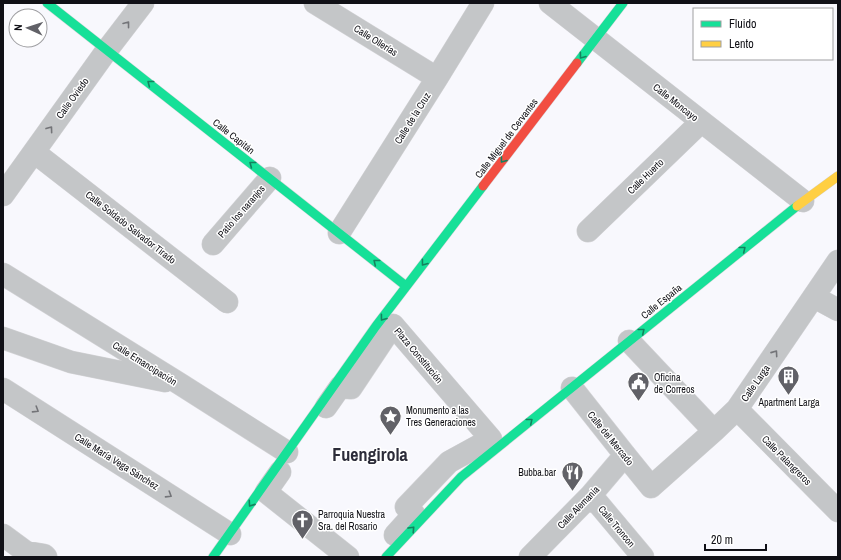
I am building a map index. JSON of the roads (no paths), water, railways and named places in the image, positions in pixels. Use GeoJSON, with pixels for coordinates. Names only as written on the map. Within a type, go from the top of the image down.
{"type":"FeatureCollection","features":[{"type":"Feature","properties":{"kind":"street","name":"Calle Capitán"},"geometry":{"type":"LineString","coordinates":[[47,3],[406,286]]}},
{"type":"Feature","properties":{"kind":"street","name":"Calle Oviedo"},"geometry":{"type":"LineString","coordinates":[[3,195],[107,50],[143,3]]}},
{"type":"Feature","properties":{"kind":"street","name":"Calle Ollerías"},"geometry":{"type":"LineString","coordinates":[[316,3],[437,78]]}},
{"type":"Feature","properties":{"kind":"street","name":"Calle de la Cruz"},"geometry":{"type":"LineString","coordinates":[[339,233],[483,3]]}},
{"type":"Feature","properties":{"kind":"street","name":"Calle Moncayo"},"geometry":{"type":"LineString","coordinates":[[550,3],[803,201]]}},
{"type":"Feature","properties":{"kind":"street","name":"Calle Miguel de Cervantes"},"geometry":{"type":"LineString","coordinates":[[214,557],[376,326],[622,3]]}},
{"type":"Feature","properties":{"kind":"street","name":"Calle Huerto"},"geometry":{"type":"LineString","coordinates":[[588,231],[702,122]]}},
{"type":"Feature","properties":{"kind":"street","name":"Calle Soldado Salvador Tirado"},"geometry":{"type":"LineString","coordinates":[[34,152],[227,302]]}},
{"type":"Feature","properties":{"kind":"street","name":"Calle España"},"geometry":{"type":"LineString","coordinates":[[381,556],[461,477],[803,201],[838,176]]}},
{"type":"Feature","properties":{"kind":"street","name":"Patio los naranjos"},"geometry":{"type":"LineString","coordinates":[[213,244],[270,178]]}},
{"type":"Feature","properties":{"kind":"street","name":"Calle Larga"},"geometry":{"type":"LineString","coordinates":[[651,487],[714,431],[737,408],[838,261]]}},
{"type":"Feature","properties":{"kind":"street","name":"Calle Emancipación"},"geometry":{"type":"LineString","coordinates":[[3,274],[287,452]]}},
{"type":"Feature","properties":{"kind":"street"},"geometry":{"type":"LineString","coordinates":[[814,297],[838,310]]}},
{"type":"Feature","properties":{"kind":"street","name":"Plaza Constitución"},"geometry":{"type":"LineString","coordinates":[[348,557],[266,492],[340,387],[351,388],[394,325],[491,439],[449,462],[406,507],[414,514],[381,556]]}},
{"type":"Feature","properties":{"kind":"street"},"geometry":{"type":"LineString","coordinates":[[3,338],[71,362],[180,384]]}},
{"type":"Feature","properties":{"kind":"street"},"geometry":{"type":"LineString","coordinates":[[629,341],[714,431]]}},
{"type":"Feature","properties":{"kind":"street","name":"Calle del Mercado"},"geometry":{"type":"LineString","coordinates":[[572,388],[651,487]]}},
{"type":"Feature","properties":{"kind":"street","name":"Calle María Vega Sánchez"},"geometry":{"type":"LineString","coordinates":[[3,389],[230,534]]}},
{"type":"Feature","properties":{"kind":"street","name":"Calle Palangreros"},"geometry":{"type":"LineString","coordinates":[[737,408],[838,511]]}},
{"type":"Feature","properties":{"kind":"street","name":"Calle Alemania"},"geometry":{"type":"LineString","coordinates":[[530,557],[591,495],[625,455]]}},
{"type":"Feature","properties":{"kind":"street","name":"Calle Troncon"},"geometry":{"type":"LineString","coordinates":[[591,495],[643,557]]}},
{"type":"Feature","properties":{"kind":"street"},"geometry":{"type":"LineString","coordinates":[[3,535],[33,555]]}},
{"type":"Feature","properties":{"kind":"place","name":"Apartment Larga"},"geometry":{"type":"Point","coordinates":[789,396]}},
{"type":"Feature","properties":{"kind":"place","name":"Oficina de Correos"},"geometry":{"type":"Point","coordinates":[638,402]}},
{"type":"Feature","properties":{"kind":"place","name":"Monumento a las Tres Generaciones"},"geometry":{"type":"Point","coordinates":[391,436]}},
{"type":"Feature","properties":{"kind":"place","name":"Bubba.bar"},"geometry":{"type":"Point","coordinates":[572,492]}},
{"type":"Feature","properties":{"kind":"place","name":"Parroquia Nuestra Sra. del Rosario"},"geometry":{"type":"Point","coordinates":[302,540]}},
{"type":"Feature","properties":{"kind":"district","name":"Fuengirola"},"geometry":{"type":"Point","coordinates":[370,455]}}]}
